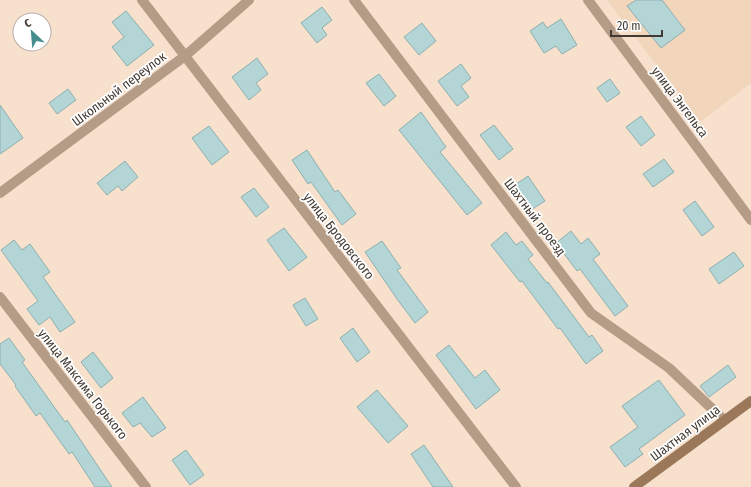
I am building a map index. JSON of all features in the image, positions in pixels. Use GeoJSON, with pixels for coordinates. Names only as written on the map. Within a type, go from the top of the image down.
{"type":"FeatureCollection","features":[{"type":"Feature","properties":{"kind":"main road","name":"Шахтная улица"},"geometry":{"type":"LineString","coordinates":[[634,487],[751,401]]}},
{"type":"Feature","properties":{"kind":"street","name":"улица Бродовского"},"geometry":{"type":"LineString","coordinates":[[142,0],[516,487]]}},
{"type":"Feature","properties":{"kind":"street","name":"Школьный переулок"},"geometry":{"type":"LineString","coordinates":[[0,193],[185,56],[249,0]]}},
{"type":"Feature","properties":{"kind":"street","name":"Шахтный проезд"},"geometry":{"type":"LineString","coordinates":[[354,0],[590,313],[669,368],[724,420]]}},
{"type":"Feature","properties":{"kind":"street","name":"улица Энгельса"},"geometry":{"type":"LineString","coordinates":[[588,0],[751,220]]}},
{"type":"Feature","properties":{"kind":"street","name":"улица Максима Горького"},"geometry":{"type":"LineString","coordinates":[[0,297],[146,487]]}},
{"type":"Feature","properties":{"kind":"shaded area"},"geometry":{"type":"Polygon","coordinates":[[[607,0],[751,0],[751,83],[700,122],[607,0]]]}},
{"type":"Feature","properties":{"kind":"building"},"geometry":{"type":"Polygon","coordinates":[[[636,0],[662,0],[685,30],[661,48],[627,6],[636,0]]]}},
{"type":"Feature","properties":{"kind":"building"},"geometry":{"type":"Polygon","coordinates":[[[322,7],[332,20],[322,28],[327,35],[317,43],[301,23],[322,7]]]}},
{"type":"Feature","properties":{"kind":"building"},"geometry":{"type":"Polygon","coordinates":[[[126,11],[154,45],[127,66],[112,47],[124,37],[112,22],[126,11]]]}},
{"type":"Feature","properties":{"kind":"building"},"geometry":{"type":"Polygon","coordinates":[[[561,19],[577,45],[562,54],[556,46],[544,53],[530,31],[543,22],[547,28],[561,19]]]}},
{"type":"Feature","properties":{"kind":"building"},"geometry":{"type":"Polygon","coordinates":[[[422,23],[436,41],[419,55],[404,37],[422,23]]]}},
{"type":"Feature","properties":{"kind":"building"},"geometry":{"type":"Polygon","coordinates":[[[257,58],[268,74],[256,83],[261,90],[249,100],[232,77],[257,58]]]}},
{"type":"Feature","properties":{"kind":"building"},"geometry":{"type":"Polygon","coordinates":[[[461,64],[471,78],[461,86],[469,97],[457,106],[438,81],[461,64]]]}},
{"type":"Feature","properties":{"kind":"building"},"geometry":{"type":"Polygon","coordinates":[[[379,74],[396,96],[384,106],[366,83],[379,74]]]}},
{"type":"Feature","properties":{"kind":"building"},"geometry":{"type":"Polygon","coordinates":[[[610,79],[620,93],[607,102],[597,88],[610,79]]]}},
{"type":"Feature","properties":{"kind":"building"},"geometry":{"type":"Polygon","coordinates":[[[68,89],[76,100],[57,114],[49,103],[68,89]]]}},
{"type":"Feature","properties":{"kind":"building"},"geometry":{"type":"Polygon","coordinates":[[[0,105],[23,138],[0,154],[0,105]]]}},
{"type":"Feature","properties":{"kind":"building"},"geometry":{"type":"Polygon","coordinates":[[[421,112],[446,147],[440,152],[482,203],[467,215],[399,130],[421,112]]]}},
{"type":"Feature","properties":{"kind":"building"},"geometry":{"type":"Polygon","coordinates":[[[641,116],[655,135],[641,146],[626,127],[641,116]]]}},
{"type":"Feature","properties":{"kind":"building"},"geometry":{"type":"Polygon","coordinates":[[[494,125],[513,149],[499,160],[480,135],[494,125]]]}},
{"type":"Feature","properties":{"kind":"building"},"geometry":{"type":"Polygon","coordinates":[[[209,126],[229,152],[212,165],[192,138],[209,126]]]}},
{"type":"Feature","properties":{"kind":"building"},"geometry":{"type":"Polygon","coordinates":[[[307,150],[335,192],[338,190],[356,214],[342,225],[311,182],[308,184],[292,160],[307,150]]]}},
{"type":"Feature","properties":{"kind":"building"},"geometry":{"type":"Polygon","coordinates":[[[664,159],[674,172],[653,187],[643,174],[664,159]]]}},
{"type":"Feature","properties":{"kind":"building"},"geometry":{"type":"Polygon","coordinates":[[[125,161],[138,177],[122,191],[118,186],[107,195],[97,183],[125,161]]]}},
{"type":"Feature","properties":{"kind":"building"},"geometry":{"type":"Polygon","coordinates":[[[528,176],[545,201],[531,210],[515,185],[528,176]]]}},
{"type":"Feature","properties":{"kind":"building"},"geometry":{"type":"Polygon","coordinates":[[[254,188],[269,207],[256,217],[241,197],[254,188]]]}},
{"type":"Feature","properties":{"kind":"building"},"geometry":{"type":"Polygon","coordinates":[[[695,201],[714,227],[702,236],[683,210],[695,201]]]}},
{"type":"Feature","properties":{"kind":"building"},"geometry":{"type":"Polygon","coordinates":[[[284,228],[307,257],[289,271],[267,240],[284,228]]]}},
{"type":"Feature","properties":{"kind":"building"},"geometry":{"type":"Polygon","coordinates":[[[571,231],[581,244],[588,238],[600,254],[593,259],[628,306],[615,316],[580,269],[577,271],[556,243],[571,231]]]}},
{"type":"Feature","properties":{"kind":"building"},"geometry":{"type":"Polygon","coordinates":[[[506,232],[516,245],[522,241],[533,255],[528,259],[547,283],[548,282],[589,337],[592,335],[603,351],[586,364],[560,328],[558,329],[522,281],[520,282],[491,245],[506,232]]]}},
{"type":"Feature","properties":{"kind":"building"},"geometry":{"type":"Polygon","coordinates":[[[14,240],[22,250],[30,244],[50,272],[43,277],[75,322],[60,332],[50,317],[39,325],[27,309],[38,301],[1,250],[14,240]]]}},
{"type":"Feature","properties":{"kind":"building"},"geometry":{"type":"Polygon","coordinates":[[[382,241],[401,268],[397,270],[428,312],[415,323],[365,252],[382,241]]]}},
{"type":"Feature","properties":{"kind":"building"},"geometry":{"type":"Polygon","coordinates":[[[734,252],[744,266],[719,284],[709,269],[734,252]]]}},
{"type":"Feature","properties":{"kind":"building"},"geometry":{"type":"Polygon","coordinates":[[[305,298],[318,319],[306,326],[293,305],[305,298]]]}},
{"type":"Feature","properties":{"kind":"building"},"geometry":{"type":"Polygon","coordinates":[[[353,328],[370,352],[357,362],[340,338],[353,328]]]}},
{"type":"Feature","properties":{"kind":"building"},"geometry":{"type":"Polygon","coordinates":[[[9,338],[25,360],[22,362],[65,422],[67,420],[112,487],[95,487],[72,452],[69,454],[40,413],[36,416],[15,386],[16,385],[0,364],[0,344],[9,338]]]}},
{"type":"Feature","properties":{"kind":"building"},"geometry":{"type":"Polygon","coordinates":[[[449,345],[475,378],[485,370],[500,390],[476,409],[436,355],[449,345]]]}},
{"type":"Feature","properties":{"kind":"building"},"geometry":{"type":"Polygon","coordinates":[[[93,352],[113,378],[101,388],[81,362],[93,352]]]}},
{"type":"Feature","properties":{"kind":"building"},"geometry":{"type":"Polygon","coordinates":[[[728,365],[736,377],[709,397],[700,386],[728,365]]]}},
{"type":"Feature","properties":{"kind":"building"},"geometry":{"type":"Polygon","coordinates":[[[659,380],[685,415],[639,449],[643,454],[625,467],[610,447],[638,427],[622,406],[659,380]]]}},
{"type":"Feature","properties":{"kind":"building"},"geometry":{"type":"Polygon","coordinates":[[[377,390],[408,426],[388,443],[357,407],[377,390]]]}},
{"type":"Feature","properties":{"kind":"building"},"geometry":{"type":"Polygon","coordinates":[[[143,397],[166,428],[152,437],[140,423],[133,427],[122,413],[143,397]]]}},
{"type":"Feature","properties":{"kind":"building"},"geometry":{"type":"Polygon","coordinates":[[[424,445],[453,487],[433,487],[411,454],[424,445]]]}},
{"type":"Feature","properties":{"kind":"building"},"geometry":{"type":"Polygon","coordinates":[[[186,450],[204,475],[190,485],[172,460],[186,450]]]}}]}
